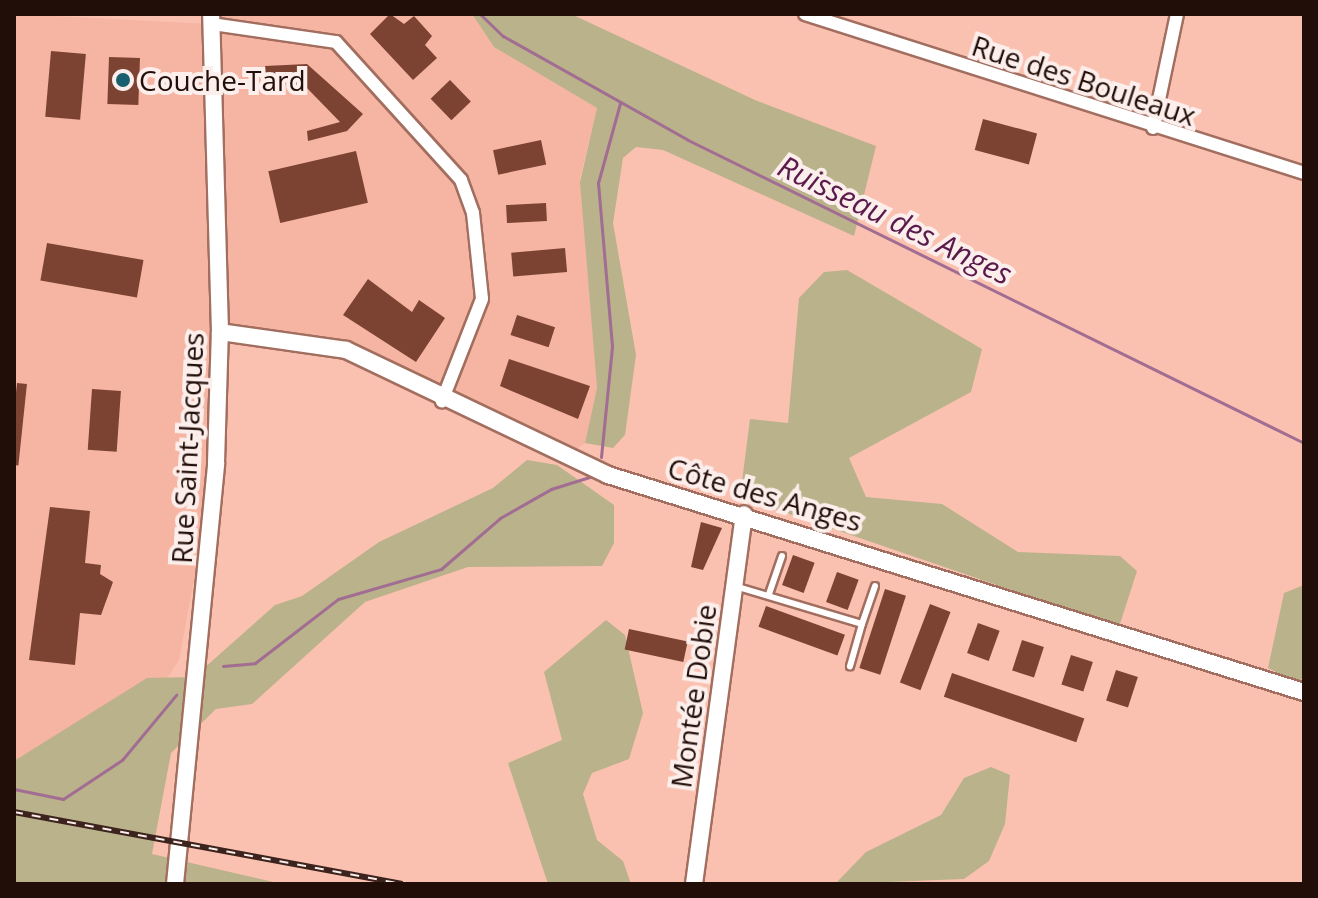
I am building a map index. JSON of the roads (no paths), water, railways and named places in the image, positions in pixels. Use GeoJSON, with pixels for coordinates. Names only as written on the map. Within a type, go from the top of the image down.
{"type":"FeatureCollection","features":[{"type":"Feature","properties":{"kind":"street","name":"Rue des Bouleaux"},"geometry":{"type":"LineString","coordinates":[[805,14],[1153,128],[1304,173]]}},
{"type":"Feature","properties":{"kind":"street"},"geometry":{"type":"LineString","coordinates":[[1153,128],[1177,14]]}},
{"type":"Feature","properties":{"kind":"street"},"geometry":{"type":"LineString","coordinates":[[211,19],[336,42],[461,180],[473,213],[482,299],[442,401]]}},
{"type":"Feature","properties":{"kind":"street","name":"Rue Saint-Jacques"},"geometry":{"type":"LineString","coordinates":[[175,884],[204,614],[220,332],[211,19]]}},
{"type":"Feature","properties":{"kind":"street","name":"Côte des Anges"},"geometry":{"type":"LineString","coordinates":[[220,332],[346,350],[442,401],[585,467],[744,514],[1132,644],[1304,692]]}},
{"type":"Feature","properties":{"kind":"street","name":"Montée Dobie"},"geometry":{"type":"LineString","coordinates":[[694,884],[744,514]]}},
{"type":"Feature","properties":{"kind":"lane"},"geometry":{"type":"LineString","coordinates":[[769,594],[782,556]]}},
{"type":"Feature","properties":{"kind":"lane"},"geometry":{"type":"LineString","coordinates":[[734,586],[862,624]]}},
{"type":"Feature","properties":{"kind":"lane"},"geometry":{"type":"LineString","coordinates":[[850,666],[875,586]]}},
{"type":"Feature","properties":{"kind":"waterway","name":"Ruisseau des Anges"},"geometry":{"type":"LineString","coordinates":[[480,14],[503,36],[688,140],[1304,443]]}},
{"type":"Feature","properties":{"kind":"waterway"},"geometry":{"type":"LineString","coordinates":[[601,457],[612,346],[598,183],[620,103]]}},
{"type":"Feature","properties":{"kind":"waterway"},"geometry":{"type":"LineString","coordinates":[[223,666],[255,663],[338,599],[441,569],[500,518],[551,489],[596,475]]}},
{"type":"Feature","properties":{"kind":"waterway"},"geometry":{"type":"LineString","coordinates":[[14,789],[63,799],[122,760],[176,695]]}},
{"type":"Feature","properties":{"kind":"railway"},"geometry":{"type":"LineString","coordinates":[[14,812],[402,884]]}},
{"type":"Feature","properties":{"kind":"place","name":"Couche-Tard"},"geometry":{"type":"Point","coordinates":[123,80]}}]}
